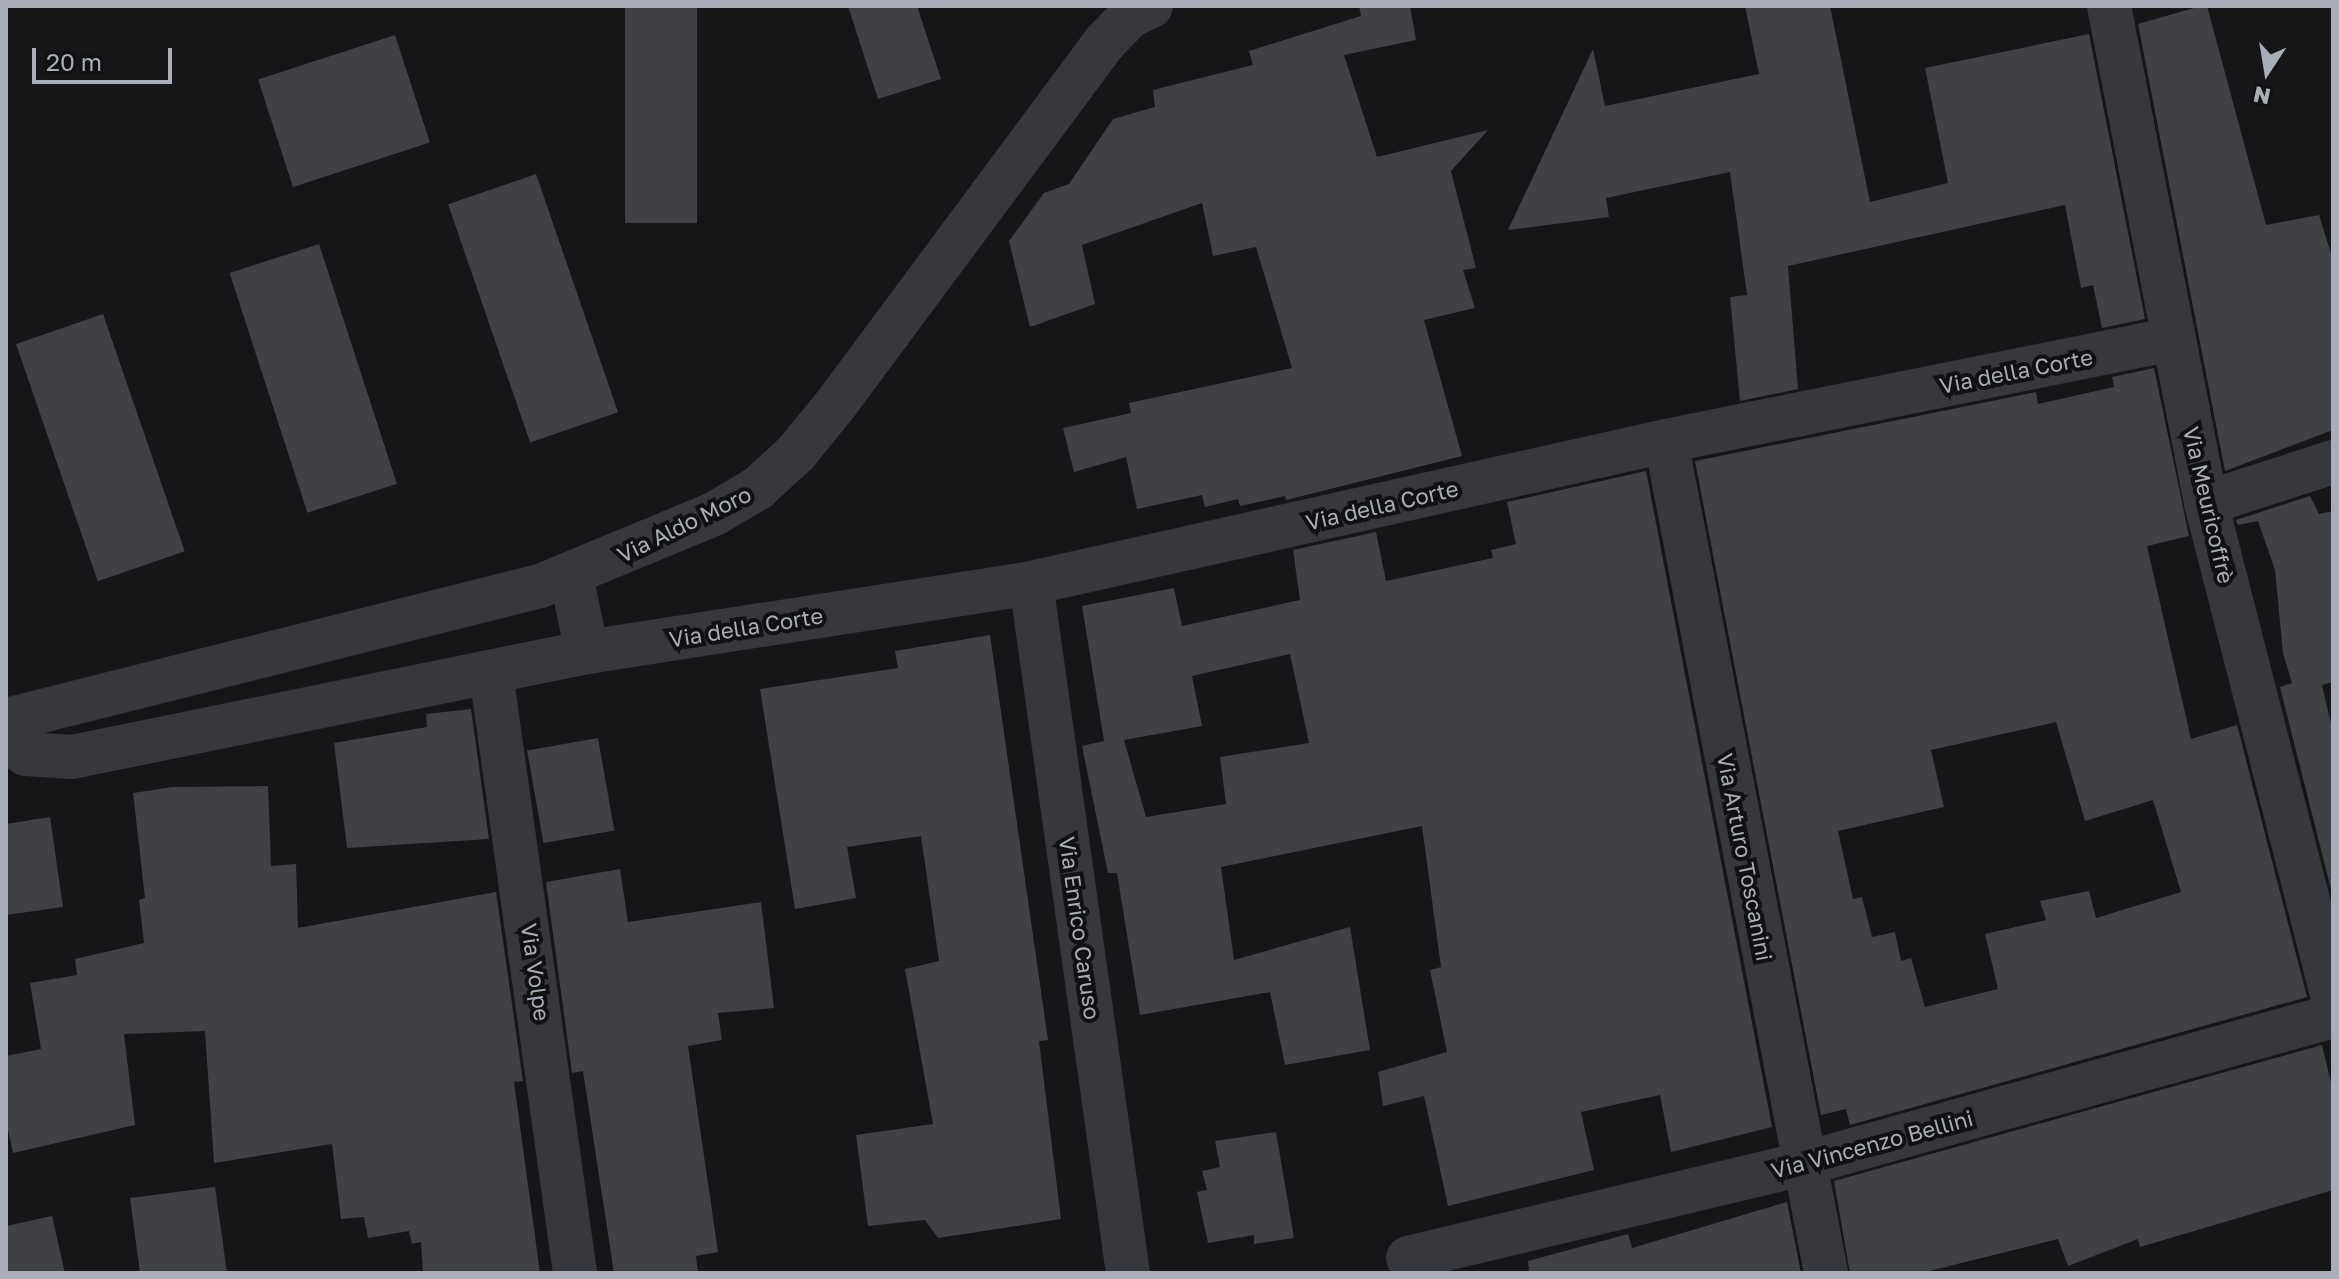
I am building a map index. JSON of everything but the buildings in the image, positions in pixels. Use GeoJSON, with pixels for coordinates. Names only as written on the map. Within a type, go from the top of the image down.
{"type":"FeatureCollection","features":[{"type":"Feature","properties":{"kind":"street","name":"Via Aldo Moro"},"geometry":{"type":"LineString","coordinates":[[6,720],[571,576],[714,514],[758,488],[796,453],[1095,54],[1130,16],[1151,6]]}},
{"type":"Feature","properties":{"kind":"street","name":"Via Meuricoffrè"},"geometry":{"type":"LineString","coordinates":[[2109,6],[2206,503],[2333,998]]}},
{"type":"Feature","properties":{"kind":"street","name":"Via della Corte"},"geometry":{"type":"LineString","coordinates":[[6,740],[26,754],[72,757],[587,652],[1031,583],[1666,441],[2173,339]]}},
{"type":"Feature","properties":{"kind":"street","name":"Via Arturo Toscanini"},"geometry":{"type":"LineString","coordinates":[[1666,441],[1826,1273]]}},
{"type":"Feature","properties":{"kind":"street"},"geometry":{"type":"LineString","coordinates":[[2206,503],[2333,462]]}},
{"type":"Feature","properties":{"kind":"street"},"geometry":{"type":"LineString","coordinates":[[571,576],[587,652]]}},
{"type":"Feature","properties":{"kind":"street","name":"Via Enrico Caruso"},"geometry":{"type":"LineString","coordinates":[[1031,583],[1128,1273]]}},
{"type":"Feature","properties":{"kind":"street","name":"Via Volpe"},"geometry":{"type":"LineString","coordinates":[[491,673],[575,1273]]}},
{"type":"Feature","properties":{"kind":"street","name":"Via Vincenzo Bellini"},"geometry":{"type":"LineString","coordinates":[[1408,1258],[1803,1164],[2333,1016]]}}]}
